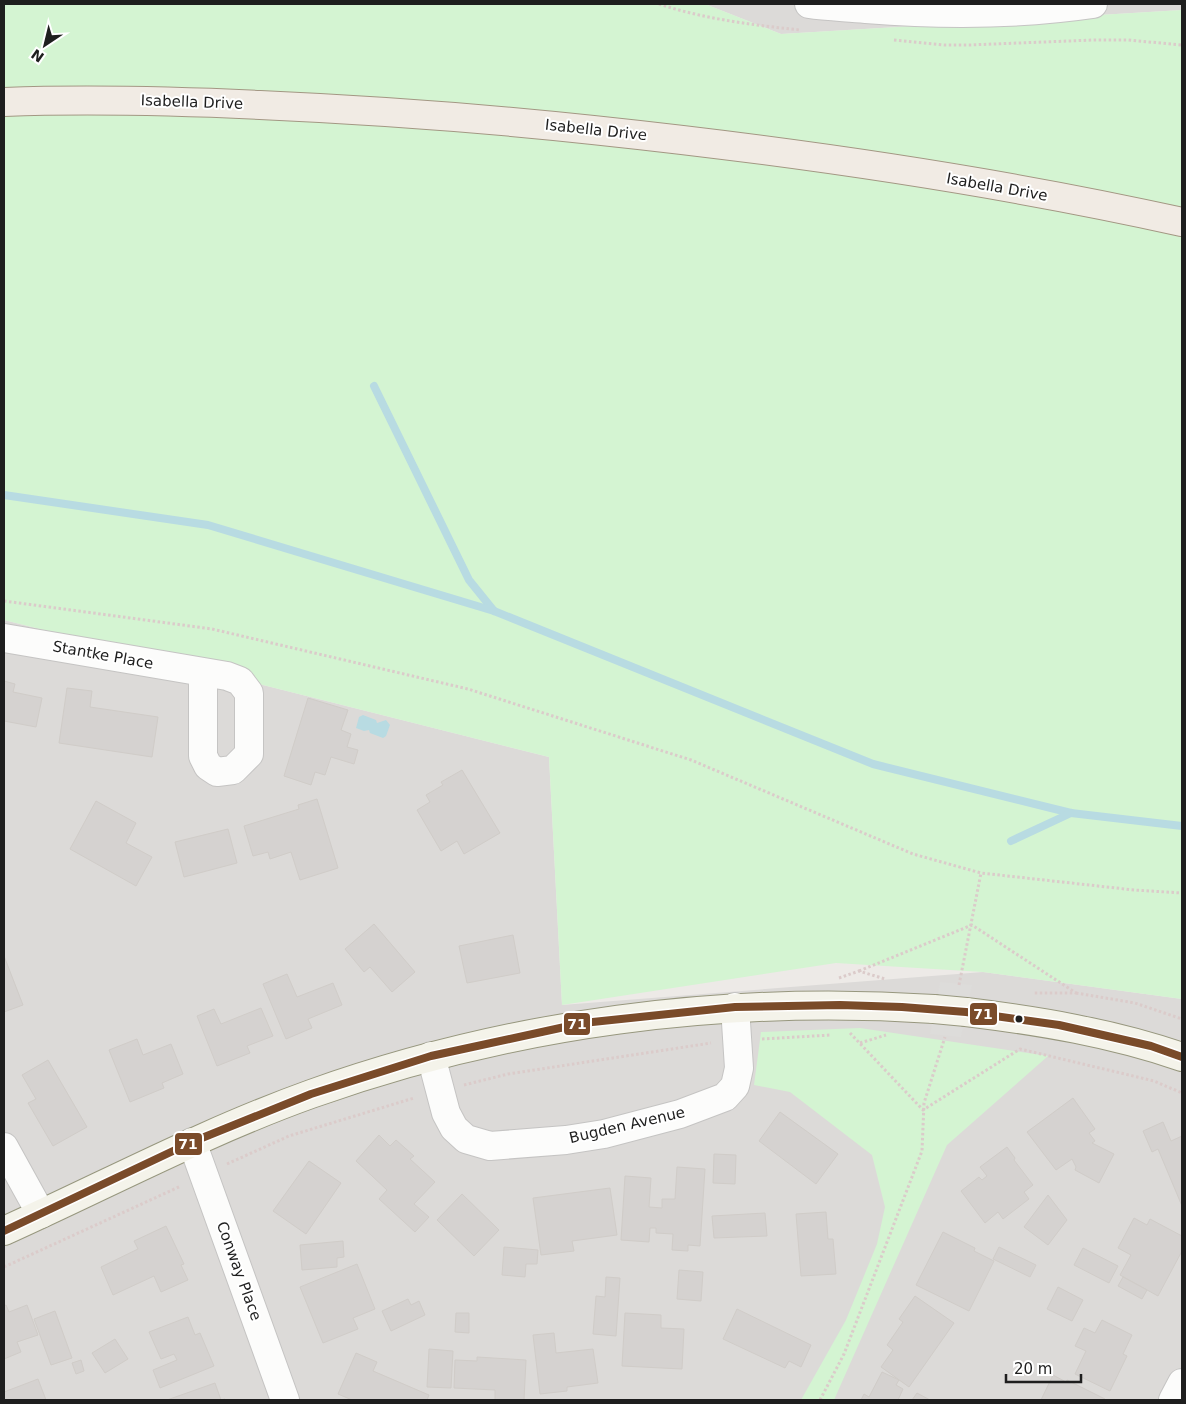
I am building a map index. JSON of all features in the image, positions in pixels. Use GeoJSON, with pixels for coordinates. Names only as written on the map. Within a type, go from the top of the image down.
{"type":"FeatureCollection","features":[{"type":"Feature","properties":{"kind":"main road","name":"Isabella Drive"},"geometry":{"type":"LineString","coordinates":[[4,102],[71,99],[164,101],[352,109],[501,120],[652,136],[827,158],[1010,189],[1182,222]]}},
{"type":"Feature","properties":{"kind":"street"},"geometry":{"type":"LineString","coordinates":[[809,4],[910,8],[959,14],[1059,9],[1092,4]]}},
{"type":"Feature","properties":{"kind":"street","name":"Stantke Place"},"geometry":{"type":"LineString","coordinates":[[4,638],[203,672]]}},
{"type":"Feature","properties":{"kind":"street"},"geometry":{"type":"LineString","coordinates":[[4,1231],[192,1142],[311,1094],[431,1056],[584,1023],[735,1007],[840,1005],[941,1020],[962,1003],[1151,1046],[1182,1057]]}},
{"type":"Feature","properties":{"kind":"street","name":"Bugden Avenue"},"geometry":{"type":"LineString","coordinates":[[431,1056],[446,1113],[454,1128],[466,1139],[490,1146],[566,1140],[604,1134],[680,1114],[725,1097],[735,1086],[738,1068],[735,1007]]}},
{"type":"Feature","properties":{"kind":"street","name":"Conway Place"},"geometry":{"type":"LineString","coordinates":[[192,1142],[285,1400]]}},
{"type":"Feature","properties":{"kind":"street"},"geometry":{"type":"LineString","coordinates":[[4,1147],[41,1214]]}},
{"type":"Feature","properties":{"kind":"street"},"geometry":{"type":"LineString","coordinates":[[1173,1400],[1182,1384]]}},
{"type":"Feature","properties":{"kind":"path"},"geometry":{"type":"LineString","coordinates":[[4,601],[212,629],[468,689],[691,760],[913,854],[981,873],[1134,890],[1182,893]]}},
{"type":"Feature","properties":{"kind":"path"},"geometry":{"type":"LineString","coordinates":[[962,1003],[962,975],[981,873]]}},
{"type":"Feature","properties":{"kind":"path"},"geometry":{"type":"LineString","coordinates":[[859,971],[972,925]]}},
{"type":"Feature","properties":{"kind":"path"},"geometry":{"type":"LineString","coordinates":[[972,925],[1076,993]]}},
{"type":"Feature","properties":{"kind":"path"},"geometry":{"type":"LineString","coordinates":[[1029,992],[1076,993],[1135,1003],[1182,1019]]}},
{"type":"Feature","properties":{"kind":"path"},"geometry":{"type":"LineString","coordinates":[[820,1400],[844,1354],[922,1151],[924,1103],[941,1020]]}},
{"type":"Feature","properties":{"kind":"path"},"geometry":{"type":"LineString","coordinates":[[841,1034],[851,1033],[923,1110]]}},
{"type":"Feature","properties":{"kind":"path"},"geometry":{"type":"LineString","coordinates":[[4,1268],[290,1136],[398,1102],[508,1074],[709,1043],[832,1034]]}},
{"type":"Feature","properties":{"kind":"path"},"geometry":{"type":"LineString","coordinates":[[923,1110],[1020,1049],[1154,1081],[1182,1093]]}},
{"type":"Feature","properties":{"kind":"shaded area"},"geometry":{"type":"Polygon","coordinates":[[[705,4],[1182,4],[1182,10],[781,34],[705,4]]]}},
{"type":"Feature","properties":{"kind":"shaded area"},"geometry":{"type":"Polygon","coordinates":[[[4,620],[549,757],[562,1005],[983,972],[1182,999],[1182,1400],[4,1400],[4,620]]]}},
{"type":"Feature","properties":{"kind":"green space"},"geometry":{"type":"Polygon","coordinates":[[[4,4],[705,4],[781,34],[1182,10],[1182,999],[983,972],[836,963],[562,1005],[549,757],[4,620],[4,4]]]}},
{"type":"Feature","properties":{"kind":"green space"},"geometry":{"type":"Polygon","coordinates":[[[860,1028],[1048,1056],[947,1145],[834,1400],[801,1400],[846,1320],[877,1244],[885,1207],[872,1155],[790,1092],[754,1085],[761,1032],[860,1028]]]}},
{"type":"Feature","properties":{"kind":"water"},"geometry":{"type":"Polygon","coordinates":[[[363,715],[376,720],[377,723],[386,720],[390,725],[386,736],[383,738],[370,733],[369,730],[364,731],[356,728],[359,717],[363,715]]]}},
{"type":"Feature","properties":{"kind":"pier"},"geometry":{"type":"Polygon","coordinates":[[[940,982],[972,985],[961,1037],[930,1034],[940,982]]]}},
{"type":"Feature","properties":{"kind":"building"},"geometry":{"type":"Polygon","coordinates":[[[4,681],[15,684],[13,692],[42,698],[36,727],[4,721],[4,681]]]}},
{"type":"Feature","properties":{"kind":"building"},"geometry":{"type":"Polygon","coordinates":[[[67,688],[92,691],[90,707],[158,717],[152,757],[59,743],[67,688]]]}},
{"type":"Feature","properties":{"kind":"building"},"geometry":{"type":"Polygon","coordinates":[[[308,698],[348,710],[341,730],[351,734],[347,747],[358,750],[354,764],[331,757],[325,775],[315,772],[311,785],[284,776],[308,698]]]}},
{"type":"Feature","properties":{"kind":"building"},"geometry":{"type":"Polygon","coordinates":[[[462,770],[500,833],[464,854],[457,841],[441,851],[417,810],[430,802],[426,795],[443,785],[441,782],[462,770]]]}},
{"type":"Feature","properties":{"kind":"building"},"geometry":{"type":"Polygon","coordinates":[[[317,799],[338,868],[300,880],[291,852],[270,859],[268,852],[253,856],[244,826],[299,809],[298,805],[317,799]]]}},
{"type":"Feature","properties":{"kind":"building"},"geometry":{"type":"Polygon","coordinates":[[[96,801],[136,823],[126,843],[152,857],[136,886],[70,849],[96,801]]]}},
{"type":"Feature","properties":{"kind":"building"},"geometry":{"type":"Polygon","coordinates":[[[228,829],[237,863],[184,877],[175,842],[228,829]]]}},
{"type":"Feature","properties":{"kind":"building"},"geometry":{"type":"Polygon","coordinates":[[[374,924],[415,972],[392,992],[370,967],[364,972],[345,949],[374,924]]]}},
{"type":"Feature","properties":{"kind":"building"},"geometry":{"type":"Polygon","coordinates":[[[513,935],[520,973],[467,983],[459,946],[513,935]]]}},
{"type":"Feature","properties":{"kind":"building"},"geometry":{"type":"Polygon","coordinates":[[[4,956],[23,1005],[4,1012],[4,956]]]}},
{"type":"Feature","properties":{"kind":"building"},"geometry":{"type":"Polygon","coordinates":[[[287,974],[297,997],[333,983],[342,1005],[308,1019],[312,1028],[286,1039],[263,984],[287,974]]]}},
{"type":"Feature","properties":{"kind":"building"},"geometry":{"type":"Polygon","coordinates":[[[261,1008],[273,1036],[247,1046],[250,1053],[217,1066],[197,1016],[214,1009],[221,1024],[261,1008]]]}},
{"type":"Feature","properties":{"kind":"building"},"geometry":{"type":"Polygon","coordinates":[[[137,1039],[143,1055],[171,1044],[183,1074],[162,1083],[164,1088],[130,1102],[109,1050],[137,1039]]]}},
{"type":"Feature","properties":{"kind":"building"},"geometry":{"type":"Polygon","coordinates":[[[48,1060],[87,1127],[53,1146],[28,1103],[36,1099],[22,1075],[48,1060]]]}},
{"type":"Feature","properties":{"kind":"building"},"geometry":{"type":"Polygon","coordinates":[[[1073,1098],[1095,1129],[1089,1133],[1095,1141],[1092,1143],[1114,1154],[1099,1183],[1075,1170],[1076,1167],[1072,1159],[1056,1170],[1027,1132],[1073,1098]]]}},
{"type":"Feature","properties":{"kind":"building"},"geometry":{"type":"Polygon","coordinates":[[[780,1112],[838,1154],[816,1184],[759,1141],[780,1112]]]}},
{"type":"Feature","properties":{"kind":"building"},"geometry":{"type":"Polygon","coordinates":[[[1163,1122],[1171,1141],[1182,1136],[1182,1206],[1158,1149],[1152,1152],[1143,1131],[1163,1122]]]}},
{"type":"Feature","properties":{"kind":"building"},"geometry":{"type":"Polygon","coordinates":[[[379,1135],[390,1146],[396,1140],[414,1156],[410,1159],[435,1182],[414,1204],[429,1217],[415,1232],[379,1199],[387,1190],[356,1161],[379,1135]]]}},
{"type":"Feature","properties":{"kind":"building"},"geometry":{"type":"Polygon","coordinates":[[[1007,1147],[1015,1158],[1014,1160],[1033,1185],[1024,1192],[1029,1199],[1003,1219],[998,1212],[985,1223],[961,1191],[979,1177],[982,1180],[987,1176],[980,1167],[1007,1147]]]}},
{"type":"Feature","properties":{"kind":"building"},"geometry":{"type":"Polygon","coordinates":[[[714,1154],[736,1155],[735,1184],[713,1183],[714,1154]]]}},
{"type":"Feature","properties":{"kind":"building"},"geometry":{"type":"Polygon","coordinates":[[[309,1161],[341,1183],[306,1234],[273,1211],[309,1161]]]}},
{"type":"Feature","properties":{"kind":"building"},"geometry":{"type":"Polygon","coordinates":[[[677,1167],[705,1169],[700,1246],[688,1245],[688,1251],[672,1250],[673,1234],[656,1233],[656,1228],[650,1228],[649,1242],[621,1240],[625,1176],[651,1178],[649,1207],[662,1208],[662,1199],[675,1199],[677,1167]]]}},
{"type":"Feature","properties":{"kind":"building"},"geometry":{"type":"Polygon","coordinates":[[[610,1188],[617,1235],[572,1241],[574,1251],[541,1255],[533,1198],[610,1188]]]}},
{"type":"Feature","properties":{"kind":"building"},"geometry":{"type":"Polygon","coordinates":[[[462,1194],[499,1230],[474,1256],[437,1220],[462,1194]]]}},
{"type":"Feature","properties":{"kind":"building"},"geometry":{"type":"Polygon","coordinates":[[[1048,1195],[1067,1220],[1048,1245],[1024,1227],[1048,1195]]]}},
{"type":"Feature","properties":{"kind":"building"},"geometry":{"type":"Polygon","coordinates":[[[826,1212],[828,1239],[833,1239],[836,1274],[801,1276],[796,1214],[826,1212]]]}},
{"type":"Feature","properties":{"kind":"building"},"geometry":{"type":"Polygon","coordinates":[[[765,1213],[767,1236],[714,1238],[712,1216],[765,1213]]]}},
{"type":"Feature","properties":{"kind":"building"},"geometry":{"type":"Polygon","coordinates":[[[1134,1218],[1147,1225],[1150,1219],[1182,1236],[1182,1251],[1158,1296],[1120,1275],[1131,1255],[1118,1248],[1134,1218]]]}},
{"type":"Feature","properties":{"kind":"building"},"geometry":{"type":"Polygon","coordinates":[[[166,1226],[184,1264],[181,1265],[188,1280],[161,1292],[154,1276],[113,1295],[101,1267],[138,1249],[134,1241],[166,1226]]]}},
{"type":"Feature","properties":{"kind":"building"},"geometry":{"type":"Polygon","coordinates":[[[943,1232],[975,1248],[974,1251],[994,1261],[969,1311],[916,1285],[943,1232]]]}},
{"type":"Feature","properties":{"kind":"building"},"geometry":{"type":"Polygon","coordinates":[[[343,1241],[344,1257],[337,1258],[337,1267],[302,1270],[300,1245],[343,1241]]]}},
{"type":"Feature","properties":{"kind":"building"},"geometry":{"type":"Polygon","coordinates":[[[504,1247],[538,1250],[537,1264],[526,1264],[525,1277],[502,1275],[504,1247]]]}},
{"type":"Feature","properties":{"kind":"building"},"geometry":{"type":"Polygon","coordinates":[[[999,1247],[1036,1265],[1030,1277],[993,1259],[999,1247]]]}},
{"type":"Feature","properties":{"kind":"building"},"geometry":{"type":"Polygon","coordinates":[[[1083,1248],[1118,1266],[1109,1283],[1074,1265],[1083,1248]]]}},
{"type":"Feature","properties":{"kind":"building"},"geometry":{"type":"Polygon","coordinates":[[[357,1264],[375,1309],[353,1318],[358,1329],[323,1343],[300,1287],[357,1264]]]}},
{"type":"Feature","properties":{"kind":"building"},"geometry":{"type":"Polygon","coordinates":[[[679,1270],[703,1272],[701,1301],[677,1299],[679,1270]]]}},
{"type":"Feature","properties":{"kind":"building"},"geometry":{"type":"Polygon","coordinates":[[[606,1277],[620,1278],[616,1336],[593,1334],[596,1296],[605,1297],[606,1277]]]}},
{"type":"Feature","properties":{"kind":"building"},"geometry":{"type":"Polygon","coordinates":[[[1123,1277],[1147,1290],[1142,1299],[1118,1286],[1123,1277]]]}},
{"type":"Feature","properties":{"kind":"building"},"geometry":{"type":"Polygon","coordinates":[[[1058,1287],[1083,1300],[1072,1321],[1047,1309],[1058,1287]]]}},
{"type":"Feature","properties":{"kind":"building"},"geometry":{"type":"Polygon","coordinates":[[[915,1296],[954,1323],[909,1387],[881,1367],[893,1350],[887,1345],[903,1322],[899,1319],[915,1296]]]}},
{"type":"Feature","properties":{"kind":"building"},"geometry":{"type":"Polygon","coordinates":[[[408,1299],[411,1305],[419,1301],[425,1315],[391,1331],[382,1311],[408,1299]]]}},
{"type":"Feature","properties":{"kind":"building"},"geometry":{"type":"Polygon","coordinates":[[[6,1305],[9,1312],[27,1305],[38,1335],[17,1342],[21,1352],[4,1359],[4,1306],[6,1305]]]}},
{"type":"Feature","properties":{"kind":"building"},"geometry":{"type":"Polygon","coordinates":[[[737,1309],[811,1345],[801,1367],[789,1361],[785,1368],[723,1339],[737,1309]]]}},
{"type":"Feature","properties":{"kind":"building"},"geometry":{"type":"Polygon","coordinates":[[[55,1311],[72,1358],[51,1365],[34,1319],[55,1311]]]}},
{"type":"Feature","properties":{"kind":"building"},"geometry":{"type":"Polygon","coordinates":[[[456,1313],[469,1313],[469,1333],[455,1332],[456,1313]]]}},
{"type":"Feature","properties":{"kind":"building"},"geometry":{"type":"Polygon","coordinates":[[[625,1313],[661,1315],[661,1328],[684,1329],[682,1369],[622,1366],[625,1313]]]}},
{"type":"Feature","properties":{"kind":"building"},"geometry":{"type":"Polygon","coordinates":[[[188,1317],[195,1335],[200,1333],[214,1366],[160,1388],[153,1370],[177,1360],[174,1354],[161,1359],[149,1332],[188,1317]]]}},
{"type":"Feature","properties":{"kind":"building"},"geometry":{"type":"Polygon","coordinates":[[[1102,1320],[1132,1335],[1123,1354],[1127,1356],[1110,1391],[1075,1374],[1086,1351],[1075,1346],[1084,1328],[1095,1333],[1102,1320]]]}},
{"type":"Feature","properties":{"kind":"building"},"geometry":{"type":"Polygon","coordinates":[[[554,1333],[556,1353],[593,1349],[598,1383],[567,1387],[567,1391],[540,1394],[533,1335],[554,1333]]]}},
{"type":"Feature","properties":{"kind":"building"},"geometry":{"type":"Polygon","coordinates":[[[115,1339],[128,1359],[105,1373],[92,1353],[115,1339]]]}},
{"type":"Feature","properties":{"kind":"building"},"geometry":{"type":"Polygon","coordinates":[[[429,1349],[453,1351],[451,1388],[427,1387],[429,1349]]]}},
{"type":"Feature","properties":{"kind":"building"},"geometry":{"type":"Polygon","coordinates":[[[356,1353],[377,1362],[373,1371],[429,1395],[427,1400],[352,1400],[338,1394],[356,1353]]]}},
{"type":"Feature","properties":{"kind":"building"},"geometry":{"type":"Polygon","coordinates":[[[477,1357],[526,1360],[524,1400],[495,1400],[495,1390],[454,1388],[455,1360],[477,1361],[477,1357]]]}},
{"type":"Feature","properties":{"kind":"building"},"geometry":{"type":"Polygon","coordinates":[[[81,1360],[84,1371],[76,1374],[72,1363],[81,1360]]]}},
{"type":"Feature","properties":{"kind":"building"},"geometry":{"type":"Polygon","coordinates":[[[882,1372],[899,1380],[896,1385],[903,1389],[898,1400],[861,1400],[864,1394],[869,1397],[882,1372]]]}},
{"type":"Feature","properties":{"kind":"building"},"geometry":{"type":"Polygon","coordinates":[[[1053,1375],[1066,1382],[1067,1380],[1105,1399],[1041,1400],[1053,1375]]]}},
{"type":"Feature","properties":{"kind":"building"},"geometry":{"type":"Polygon","coordinates":[[[38,1379],[46,1400],[4,1400],[4,1392],[38,1379]]]}},
{"type":"Feature","properties":{"kind":"building"},"geometry":{"type":"Polygon","coordinates":[[[215,1383],[221,1400],[167,1400],[215,1383]]]}},
{"type":"Feature","properties":{"kind":"building"},"geometry":{"type":"Polygon","coordinates":[[[917,1393],[930,1400],[912,1400],[917,1393]]]}},
{"type":"Feature","properties":{"kind":"waterway"},"geometry":{"type":"LineString","coordinates":[[374,386],[469,580],[494,611]]}},
{"type":"Feature","properties":{"kind":"waterway"},"geometry":{"type":"LineString","coordinates":[[4,495],[208,525],[494,611],[873,764],[1071,813],[1182,826]]}},
{"type":"Feature","properties":{"kind":"waterway"},"geometry":{"type":"LineString","coordinates":[[1011,841],[1071,813]]}},
{"type":"Feature","properties":{"kind":"transit line","name":"71"},"geometry":{"type":"LineString","coordinates":[[4,1231],[192,1142],[311,1094],[431,1056],[583,1023],[735,1007],[840,1005],[902,1007],[966,1012],[1059,1025],[1151,1046],[1182,1057]]}}]}
